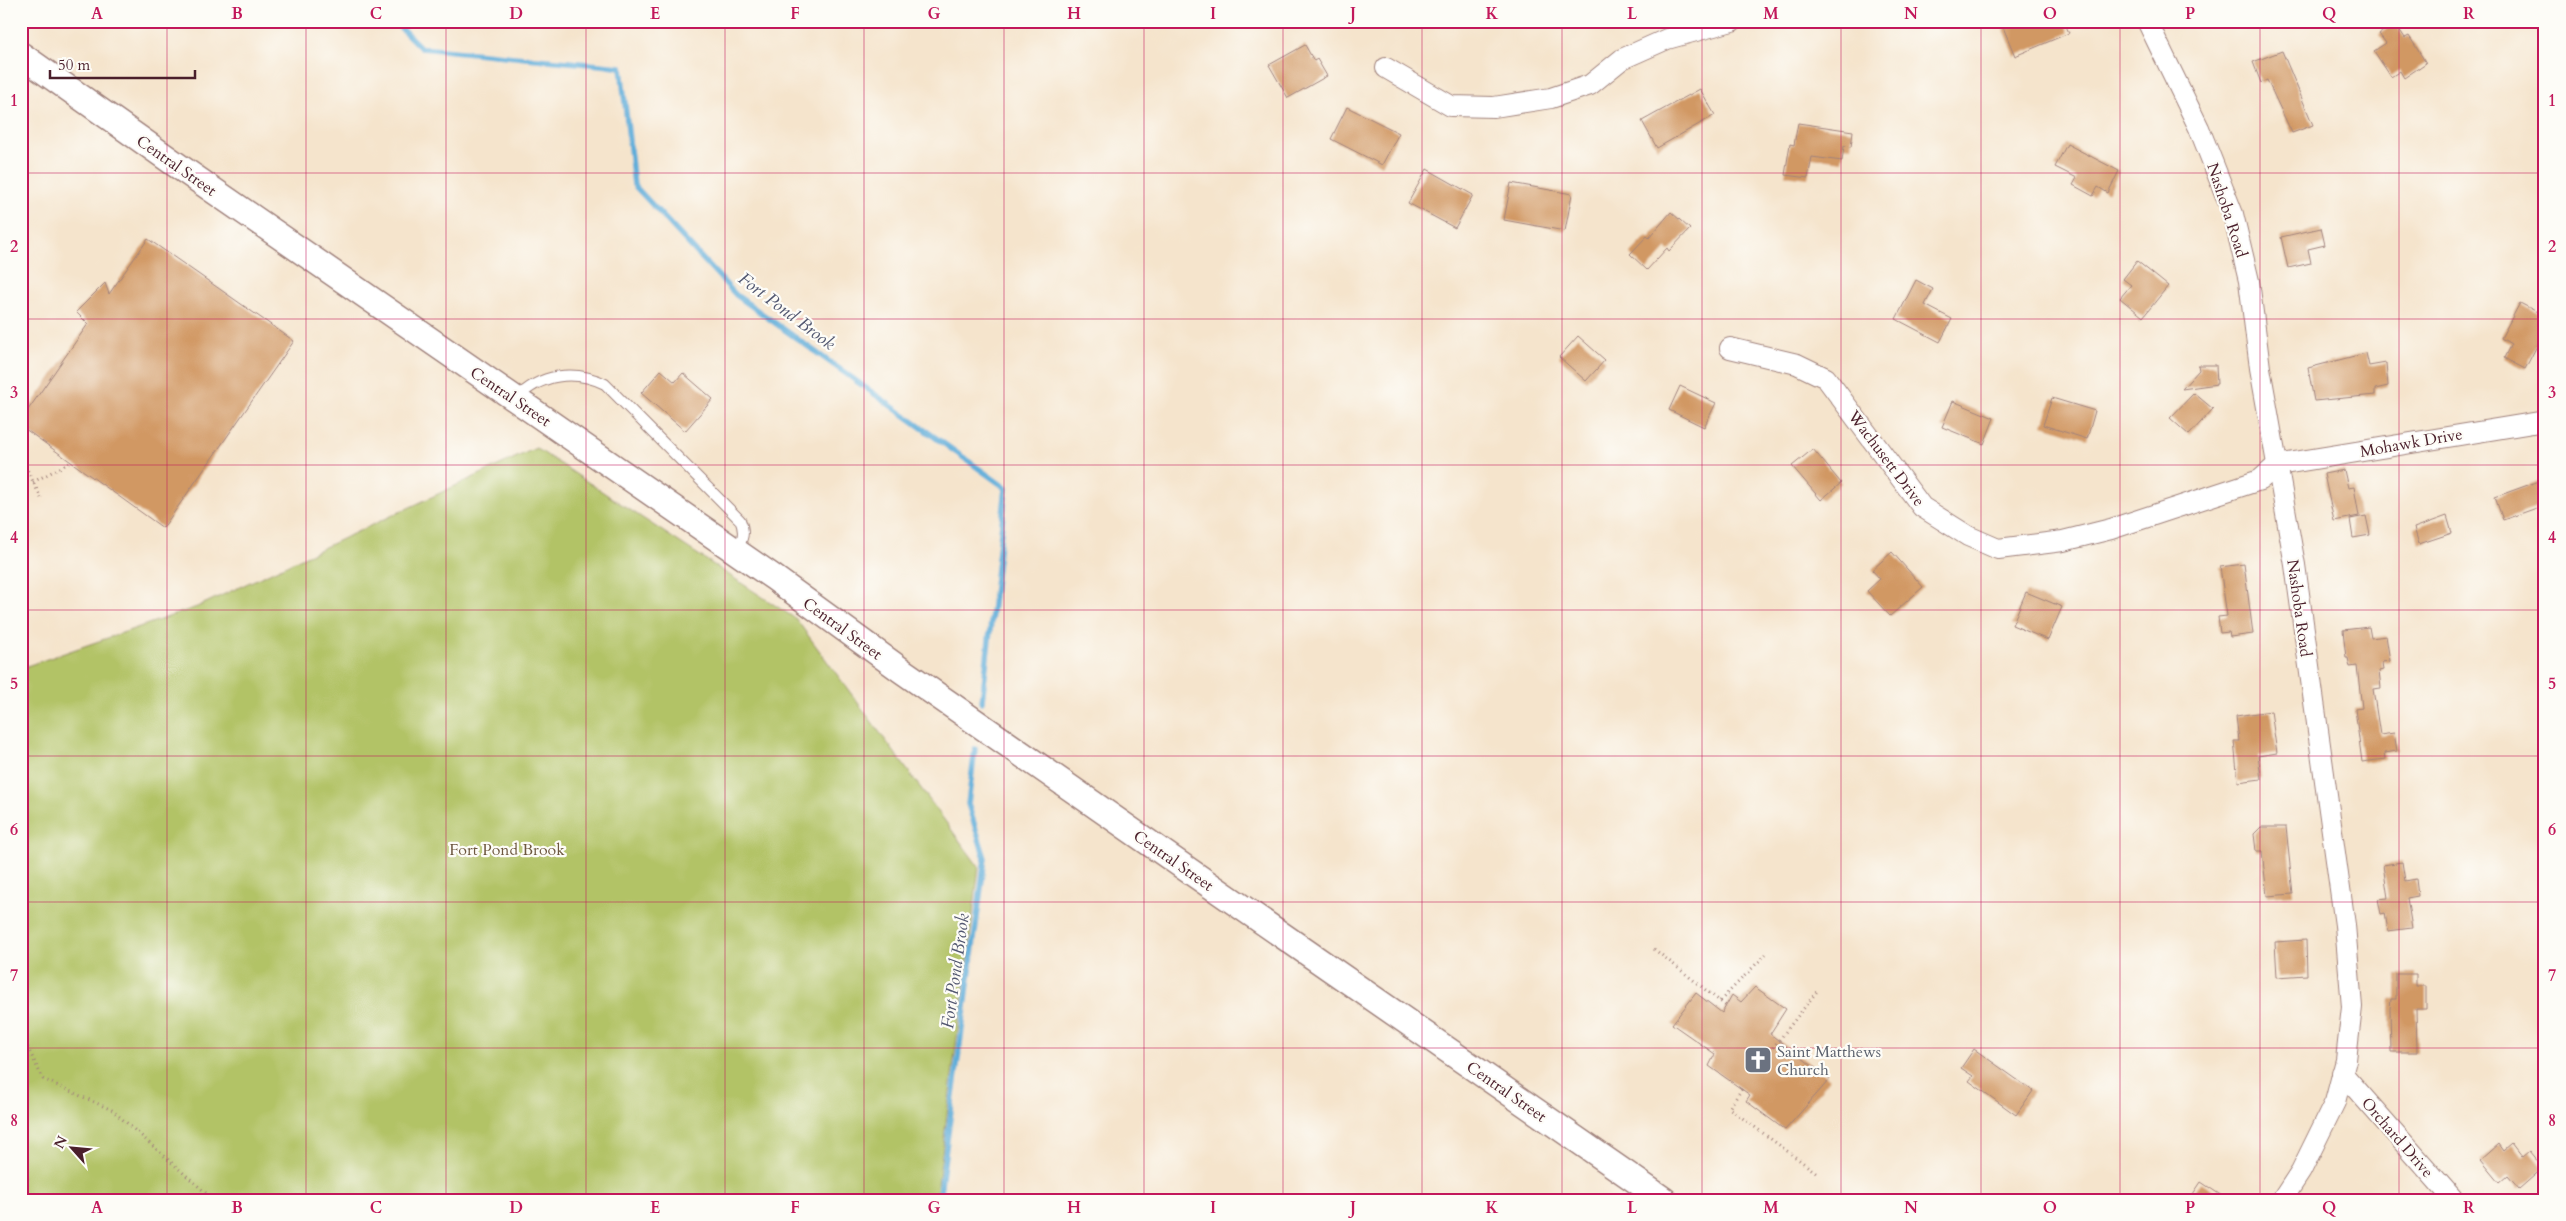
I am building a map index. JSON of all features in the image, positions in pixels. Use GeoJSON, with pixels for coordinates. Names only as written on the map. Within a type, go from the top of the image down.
{"type":"FeatureCollection","features":[{"type":"Feature","properties":{"kind":"street"},"geometry":{"type":"LineString","coordinates":[[1386,68],[1451,106],[1494,108],[1551,98],[1590,85],[1622,59],[1667,39],[1732,21]]}},
{"type":"Feature","properties":{"kind":"street","name":"Nashoba Road"},"geometry":{"type":"LineString","coordinates":[[2147,21],[2199,128],[2233,214],[2249,281],[2260,368],[2295,565],[2345,925],[2352,1007],[2346,1060],[2335,1102],[2322,1130],[2282,1200]]}},
{"type":"Feature","properties":{"kind":"street","name":"Central Street"},"geometry":{"type":"LineString","coordinates":[[21,55],[516,399],[1134,833],[1664,1200]]}},
{"type":"Feature","properties":{"kind":"street","name":"Wachusett Drive"},"geometry":{"type":"LineString","coordinates":[[1730,348],[1797,364],[1826,378],[1922,507],[1968,536],[1998,549],[2063,541],[2111,529],[2260,480],[2277,465]]}},
{"type":"Feature","properties":{"kind":"street","name":"Mohawk Drive"},"geometry":{"type":"LineString","coordinates":[[2277,465],[2545,421]]}},
{"type":"Feature","properties":{"kind":"street","name":"Orchard Drive"},"geometry":{"type":"LineString","coordinates":[[2342,1073],[2454,1200]]}},
{"type":"Feature","properties":{"kind":"lane"},"geometry":{"type":"LineString","coordinates":[[516,399],[532,385],[553,376],[582,377],[605,384],[740,520],[744,529],[743,539],[736,553]]}},
{"type":"Feature","properties":{"kind":"path"},"geometry":{"type":"LineString","coordinates":[[21,440],[28,433]]}},
{"type":"Feature","properties":{"kind":"path"},"geometry":{"type":"LineString","coordinates":[[21,457],[41,498]]}},
{"type":"Feature","properties":{"kind":"path"},"geometry":{"type":"LineString","coordinates":[[33,482],[69,463]]}},
{"type":"Feature","properties":{"kind":"path"},"geometry":{"type":"LineString","coordinates":[[1654,950],[1726,1006]]}},
{"type":"Feature","properties":{"kind":"path"},"geometry":{"type":"LineString","coordinates":[[1720,1001],[1766,954]]}},
{"type":"Feature","properties":{"kind":"path"},"geometry":{"type":"LineString","coordinates":[[1773,1048],[1818,990]]}},
{"type":"Feature","properties":{"kind":"path"},"geometry":{"type":"LineString","coordinates":[[21,1034],[43,1079],[112,1110],[214,1200]]}},
{"type":"Feature","properties":{"kind":"path"},"geometry":{"type":"LineString","coordinates":[[1742,1089],[1729,1108],[1817,1173]]}},
{"type":"Feature","properties":{"kind":"path"},"geometry":{"type":"LineString","coordinates":[[316,1200],[322,1197],[355,1197],[358,1200]]}},
{"type":"Feature","properties":{"kind":"green space","name":"Fort Pond Brook"},"geometry":{"type":"Polygon","coordinates":[[[536,448],[796,619],[979,867],[936,1200],[21,1200],[21,668],[197,607],[536,448]]]}},
{"type":"Feature","properties":{"kind":"building"},"geometry":{"type":"Polygon","coordinates":[[[2017,21],[2064,21],[2069,33],[2015,56],[2003,27],[2017,21]]]}},
{"type":"Feature","properties":{"kind":"building"},"geometry":{"type":"Polygon","coordinates":[[[2395,23],[2405,38],[2409,36],[2426,63],[2404,78],[2400,71],[2391,77],[2374,51],[2386,43],[2379,34],[2395,23]]]}},
{"type":"Feature","properties":{"kind":"building"},"geometry":{"type":"Polygon","coordinates":[[[1305,45],[1314,61],[1317,59],[1327,76],[1288,98],[1269,65],[1305,45]]]}},
{"type":"Feature","properties":{"kind":"building"},"geometry":{"type":"Polygon","coordinates":[[[2282,51],[2313,125],[2292,133],[2267,80],[2261,83],[2253,62],[2282,51]]]}},
{"type":"Feature","properties":{"kind":"building"},"geometry":{"type":"Polygon","coordinates":[[[1700,89],[1715,115],[1657,148],[1642,121],[1700,89]]]}},
{"type":"Feature","properties":{"kind":"building"},"geometry":{"type":"Polygon","coordinates":[[[1347,107],[1399,133],[1382,165],[1331,139],[1347,107]]]}},
{"type":"Feature","properties":{"kind":"building"},"geometry":{"type":"Polygon","coordinates":[[[1798,123],[1853,131],[1851,147],[1844,146],[1842,161],[1812,157],[1808,178],[1785,175],[1790,144],[1794,145],[1798,123]]]}},
{"type":"Feature","properties":{"kind":"building"},"geometry":{"type":"Polygon","coordinates":[[[2067,144],[2119,171],[2108,193],[2098,187],[2093,196],[2073,185],[2077,178],[2055,167],[2067,144]]]}},
{"type":"Feature","properties":{"kind":"building"},"geometry":{"type":"Polygon","coordinates":[[[1427,169],[1473,195],[1455,228],[1408,203],[1427,169]]]}},
{"type":"Feature","properties":{"kind":"building"},"geometry":{"type":"Polygon","coordinates":[[[1511,183],[1572,194],[1565,231],[1504,220],[1511,183]]]}},
{"type":"Feature","properties":{"kind":"building"},"geometry":{"type":"Polygon","coordinates":[[[1671,212],[1690,229],[1669,251],[1667,248],[1647,270],[1630,254],[1647,236],[1649,238],[1671,212]]]}},
{"type":"Feature","properties":{"kind":"building"},"geometry":{"type":"Polygon","coordinates":[[[2321,228],[2325,245],[2308,249],[2311,263],[2288,268],[2281,237],[2321,228]]]}},
{"type":"Feature","properties":{"kind":"building"},"geometry":{"type":"Polygon","coordinates":[[[148,239],[294,341],[163,528],[21,426],[21,420],[88,324],[76,312],[105,283],[109,294],[148,239]]]}},
{"type":"Feature","properties":{"kind":"building"},"geometry":{"type":"Polygon","coordinates":[[[2137,261],[2168,286],[2143,317],[2120,298],[2131,285],[2123,279],[2137,261]]]}},
{"type":"Feature","properties":{"kind":"building"},"geometry":{"type":"Polygon","coordinates":[[[1916,280],[1933,289],[1925,305],[1952,319],[1940,342],[1896,319],[1916,280]]]}},
{"type":"Feature","properties":{"kind":"building"},"geometry":{"type":"Polygon","coordinates":[[[2520,303],[2545,316],[2545,345],[2539,342],[2525,369],[2504,358],[2511,344],[2501,338],[2520,303]]]}},
{"type":"Feature","properties":{"kind":"building"},"geometry":{"type":"Polygon","coordinates":[[[1578,336],[1605,360],[1586,381],[1559,357],[1578,336]]]}},
{"type":"Feature","properties":{"kind":"building"},"geometry":{"type":"Polygon","coordinates":[[[2366,353],[2369,366],[2386,363],[2388,386],[2375,389],[2375,395],[2314,401],[2308,368],[2366,353]]]}},
{"type":"Feature","properties":{"kind":"building"},"geometry":{"type":"Polygon","coordinates":[[[2198,365],[2216,365],[2217,384],[2182,389],[2199,370],[2198,365]]]}},
{"type":"Feature","properties":{"kind":"building"},"geometry":{"type":"Polygon","coordinates":[[[661,370],[675,382],[683,373],[713,399],[685,431],[641,393],[661,370]]]}},
{"type":"Feature","properties":{"kind":"building"},"geometry":{"type":"Polygon","coordinates":[[[1680,386],[1716,403],[1704,427],[1669,410],[1680,386]]]}},
{"type":"Feature","properties":{"kind":"building"},"geometry":{"type":"Polygon","coordinates":[[[2194,393],[2213,409],[2189,435],[2170,418],[2194,393]]]}},
{"type":"Feature","properties":{"kind":"building"},"geometry":{"type":"Polygon","coordinates":[[[2052,398],[2095,411],[2087,439],[2043,425],[2052,398]]]}},
{"type":"Feature","properties":{"kind":"building"},"geometry":{"type":"Polygon","coordinates":[[[1953,401],[1994,418],[1984,444],[1942,427],[1953,401]]]}},
{"type":"Feature","properties":{"kind":"building"},"geometry":{"type":"Polygon","coordinates":[[[1813,449],[1841,483],[1821,500],[1792,466],[1813,449]]]}},
{"type":"Feature","properties":{"kind":"building"},"geometry":{"type":"Polygon","coordinates":[[[2344,470],[2348,488],[2354,487],[2359,516],[2334,521],[2324,474],[2344,470]]]}},
{"type":"Feature","properties":{"kind":"building"},"geometry":{"type":"Polygon","coordinates":[[[2539,481],[2545,505],[2503,520],[2495,497],[2539,481]]]}},
{"type":"Feature","properties":{"kind":"building"},"geometry":{"type":"Polygon","coordinates":[[[2366,516],[2370,535],[2353,538],[2350,519],[2366,516]]]}},
{"type":"Feature","properties":{"kind":"building"},"geometry":{"type":"Polygon","coordinates":[[[2447,516],[2452,533],[2419,544],[2414,528],[2447,516]]]}},
{"type":"Feature","properties":{"kind":"building"},"geometry":{"type":"Polygon","coordinates":[[[1892,552],[1923,587],[1890,616],[1867,591],[1880,579],[1872,570],[1892,552]]]}},
{"type":"Feature","properties":{"kind":"building"},"geometry":{"type":"Polygon","coordinates":[[[2244,564],[2253,634],[2230,637],[2229,632],[2220,633],[2218,617],[2227,616],[2220,567],[2244,564]]]}},
{"type":"Feature","properties":{"kind":"building"},"geometry":{"type":"Polygon","coordinates":[[[2026,592],[2062,607],[2048,640],[2012,625],[2026,592]]]}},
{"type":"Feature","properties":{"kind":"building"},"geometry":{"type":"Polygon","coordinates":[[[2369,627],[2371,638],[2386,636],[2390,661],[2382,662],[2383,670],[2379,671],[2381,688],[2373,689],[2380,735],[2394,733],[2397,751],[2384,753],[2385,759],[2362,762],[2355,709],[2362,708],[2357,666],[2350,667],[2348,658],[2346,658],[2343,630],[2369,627]]]}},
{"type":"Feature","properties":{"kind":"building"},"geometry":{"type":"Polygon","coordinates":[[[2271,711],[2277,753],[2258,756],[2261,779],[2238,782],[2234,741],[2239,741],[2236,716],[2271,711]]]}},
{"type":"Feature","properties":{"kind":"building"},"geometry":{"type":"Polygon","coordinates":[[[2261,827],[2286,827],[2293,894],[2267,896],[2262,851],[2256,851],[2254,834],[2261,827]]]}},
{"type":"Feature","properties":{"kind":"building"},"geometry":{"type":"Polygon","coordinates":[[[2402,862],[2405,881],[2416,879],[2418,896],[2407,898],[2412,928],[2388,931],[2385,913],[2381,914],[2378,899],[2388,898],[2383,865],[2402,862]]]}},
{"type":"Feature","properties":{"kind":"building"},"geometry":{"type":"Polygon","coordinates":[[[2306,940],[2307,975],[2277,977],[2275,942],[2306,940]]]}},
{"type":"Feature","properties":{"kind":"building"},"geometry":{"type":"Polygon","coordinates":[[[2396,974],[2416,974],[2416,986],[2426,986],[2426,1009],[2416,1009],[2417,1052],[2391,1052],[2390,1009],[2391,999],[2396,999],[2396,974]]]}},
{"type":"Feature","properties":{"kind":"building","name":"Saint Matthews Church"},"geometry":{"type":"Polygon","coordinates":[[[1755,987],[1786,1009],[1770,1034],[1830,1079],[1785,1130],[1746,1101],[1750,1095],[1709,1066],[1715,1054],[1672,1024],[1696,993],[1722,1013],[1732,995],[1741,1002],[1755,987]]]}},
{"type":"Feature","properties":{"kind":"building"},"geometry":{"type":"Polygon","coordinates":[[[1974,1049],[2033,1091],[2016,1115],[1969,1081],[1973,1076],[1961,1068],[1974,1049]]]}},
{"type":"Feature","properties":{"kind":"building"},"geometry":{"type":"Polygon","coordinates":[[[2499,1144],[2504,1151],[2512,1144],[2522,1157],[2529,1151],[2543,1168],[2519,1189],[2508,1176],[2500,1183],[2481,1160],[2499,1144]]]}},
{"type":"Feature","properties":{"kind":"building"},"geometry":{"type":"Polygon","coordinates":[[[2201,1182],[2228,1200],[2189,1200],[2201,1182]]]}},
{"type":"Feature","properties":{"kind":"waterway","name":"Fort Pond Brook"},"geometry":{"type":"LineString","coordinates":[[394,21],[421,48],[621,67],[634,185],[736,295],[1006,488],[982,702]]}},
{"type":"Feature","properties":{"kind":"waterway","name":"Fort Pond Brook"},"geometry":{"type":"LineString","coordinates":[[939,1200],[985,858],[968,804],[975,749]]}},
{"type":"Feature","properties":{"kind":"place","name":"Saint Matthews Church"},"geometry":{"type":"Point","coordinates":[1758,1060]}}]}
